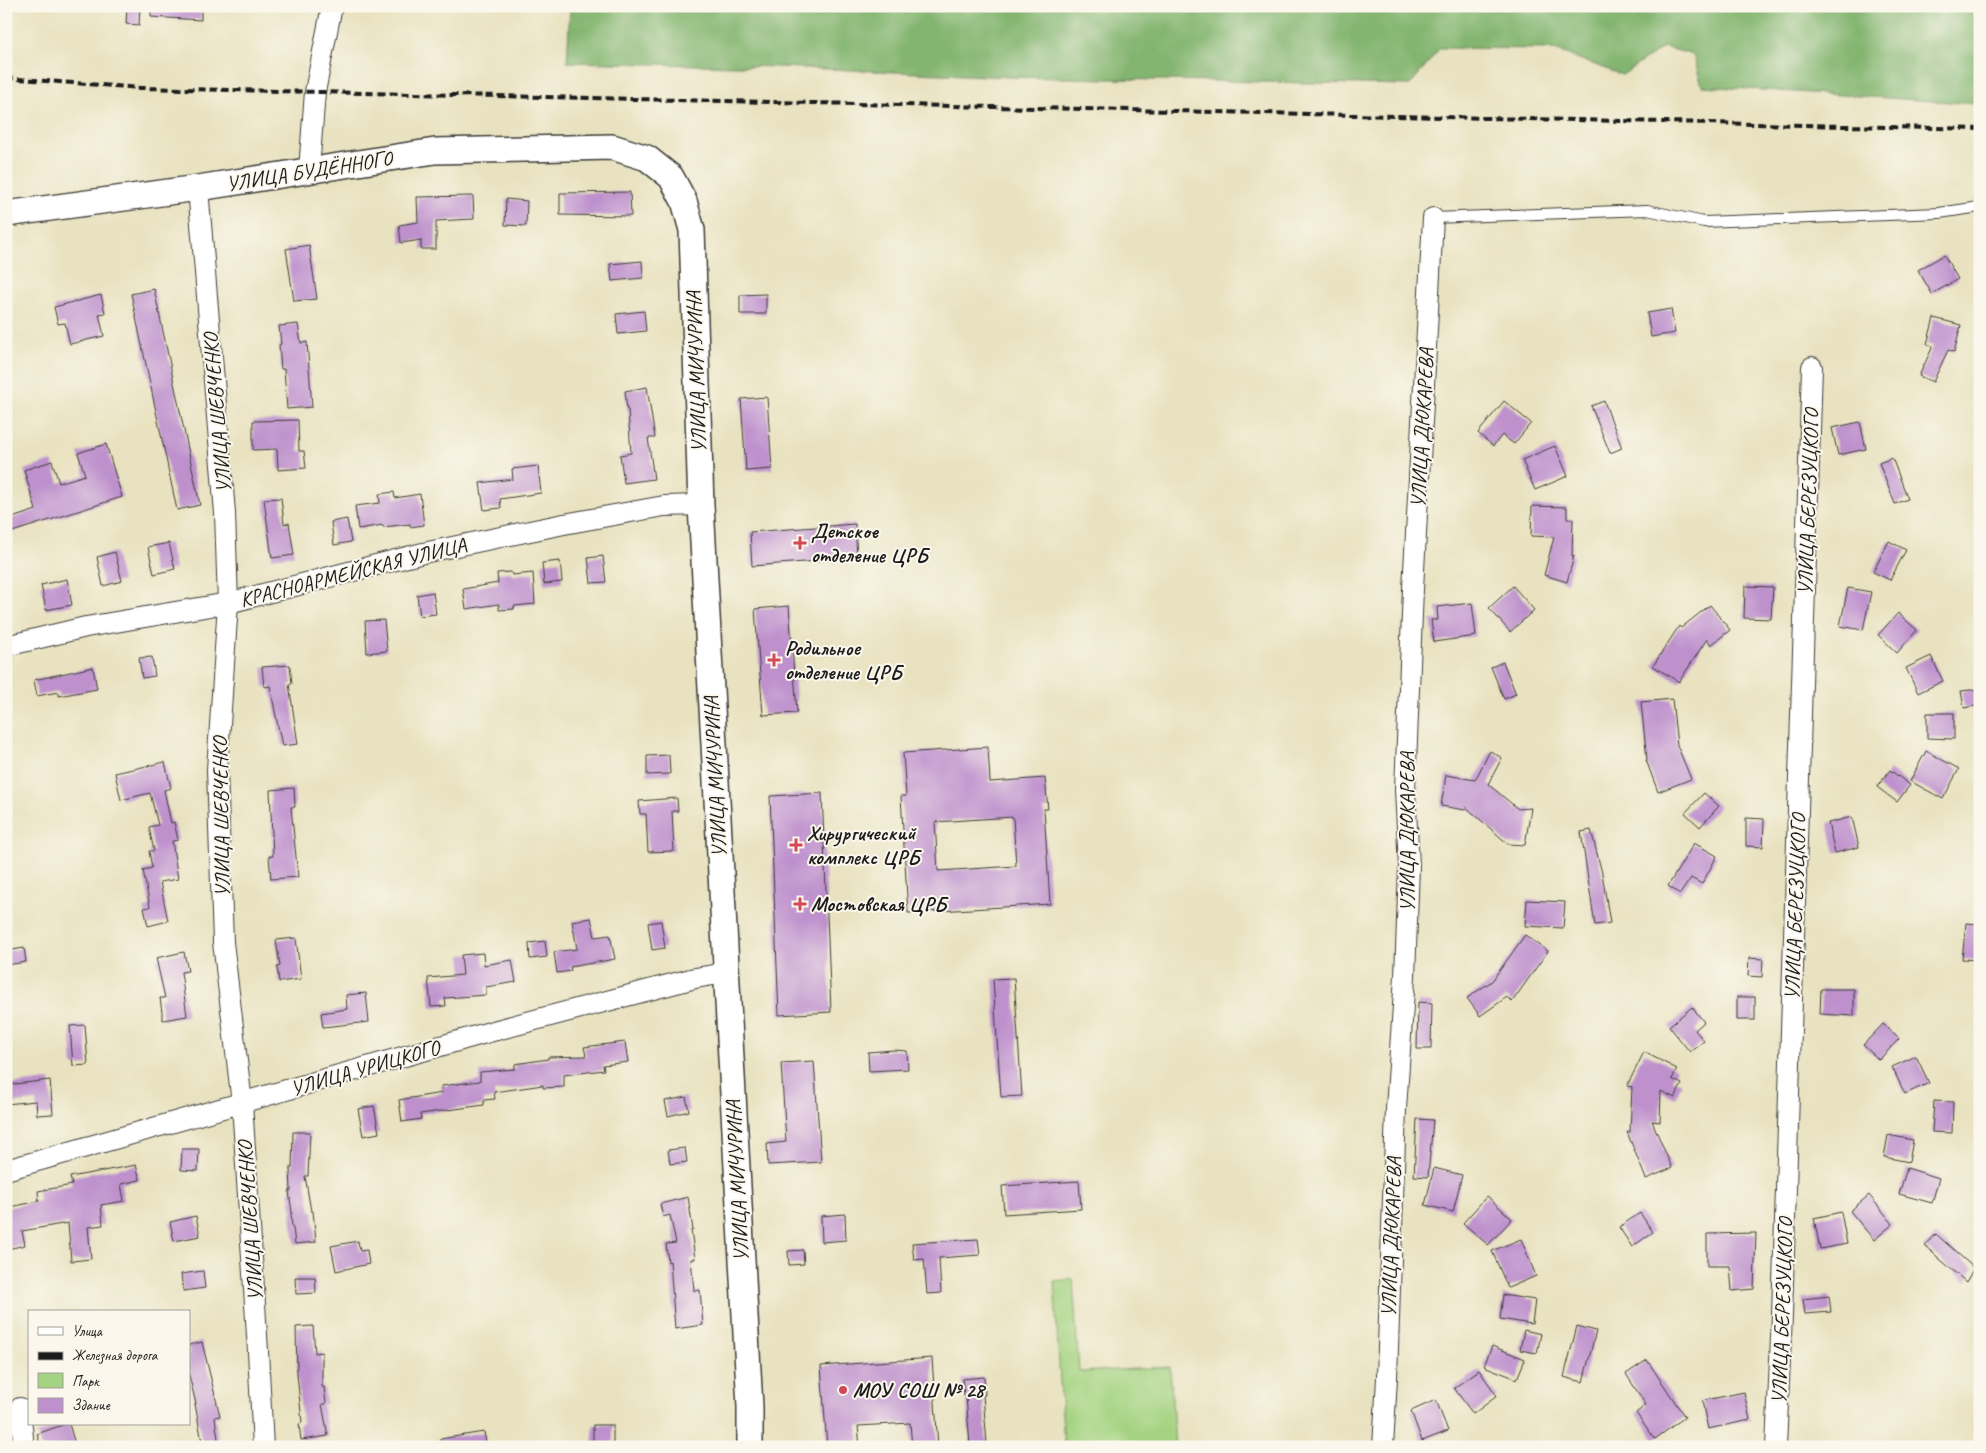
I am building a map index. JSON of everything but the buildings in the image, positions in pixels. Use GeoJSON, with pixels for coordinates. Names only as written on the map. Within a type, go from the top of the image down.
{"type":"FeatureCollection","features":[{"type":"Feature","properties":{"kind":"street"},"geometry":{"type":"LineString","coordinates":[[309,170],[315,92],[332,6]]}},
{"type":"Feature","properties":{"kind":"street","name":"УЛИЦА БУДЁННОГО"},"geometry":{"type":"LineString","coordinates":[[6,214],[198,188],[435,151],[612,147]]}},
{"type":"Feature","properties":{"kind":"street","name":"УЛИЦА МИЧУРИНА"},"geometry":{"type":"LineString","coordinates":[[612,147],[647,158],[671,177],[684,201],[692,230],[701,505],[749,1397],[750,1447]]}},
{"type":"Feature","properties":{"kind":"street","name":"УЛИЦА ШЕВЧЕНКО"},"geometry":{"type":"LineString","coordinates":[[198,188],[225,513],[228,603],[217,770],[224,942],[242,1103],[263,1447]]}},
{"type":"Feature","properties":{"kind":"street","name":"УЛИЦА ДЮКАРЕВА"},"geometry":{"type":"LineString","coordinates":[[1383,1447],[1396,1109],[1410,866],[1405,790],[1413,589],[1433,218]]}},
{"type":"Feature","properties":{"kind":"street","name":"УЛИЦА БЕРЕЗУЦКОГО"},"geometry":{"type":"LineString","coordinates":[[1776,1447],[1782,1316],[1812,366]]}},
{"type":"Feature","properties":{"kind":"street","name":"КРАСНОАРМЕЙСКАЯ УЛИЦА"},"geometry":{"type":"LineString","coordinates":[[6,646],[86,627],[228,603],[423,553],[564,524],[664,506],[701,505]]}},
{"type":"Feature","properties":{"kind":"street","name":"УЛИЦА УРИЦКОГО"},"geometry":{"type":"LineString","coordinates":[[6,1170],[502,1029],[695,978],[726,973]]}},
{"type":"Feature","properties":{"kind":"street"},"geometry":{"type":"LineString","coordinates":[[20,1408],[24,1447]]}},
{"type":"Feature","properties":{"kind":"lane"},"geometry":{"type":"LineString","coordinates":[[1433,218],[1646,210],[1704,222],[1939,213],[1980,207]]}},
{"type":"Feature","properties":{"kind":"green space"},"geometry":{"type":"Polygon","coordinates":[[[570,6],[1720,6],[1980,9],[1980,104],[1702,86],[1693,55],[1664,47],[1622,75],[1552,49],[1440,48],[1410,85],[1010,77],[779,67],[567,62],[570,6]]]}},
{"type":"Feature","properties":{"kind":"green space"},"geometry":{"type":"Polygon","coordinates":[[[1073,1279],[1079,1372],[1170,1367],[1175,1447],[1064,1447],[1054,1281],[1073,1279]]]}},
{"type":"Feature","properties":{"kind":"railway"},"geometry":{"type":"LineString","coordinates":[[6,78],[141,88],[1980,129]]}},
{"type":"Feature","properties":{"kind":"place","name":"Детское отделение ЦРБ"},"geometry":{"type":"Point","coordinates":[800,543]}},
{"type":"Feature","properties":{"kind":"place","name":"Родильное отделение ЦРБ"},"geometry":{"type":"Point","coordinates":[774,660]}},
{"type":"Feature","properties":{"kind":"place","name":"Хирургический комплекс ЦРБ"},"geometry":{"type":"Point","coordinates":[796,845]}},
{"type":"Feature","properties":{"kind":"place","name":"Мостовская ЦРБ"},"geometry":{"type":"Point","coordinates":[800,904]}},
{"type":"Feature","properties":{"kind":"place","name":"МОУ СОШ № 28"},"geometry":{"type":"Point","coordinates":[843,1390]}}]}
